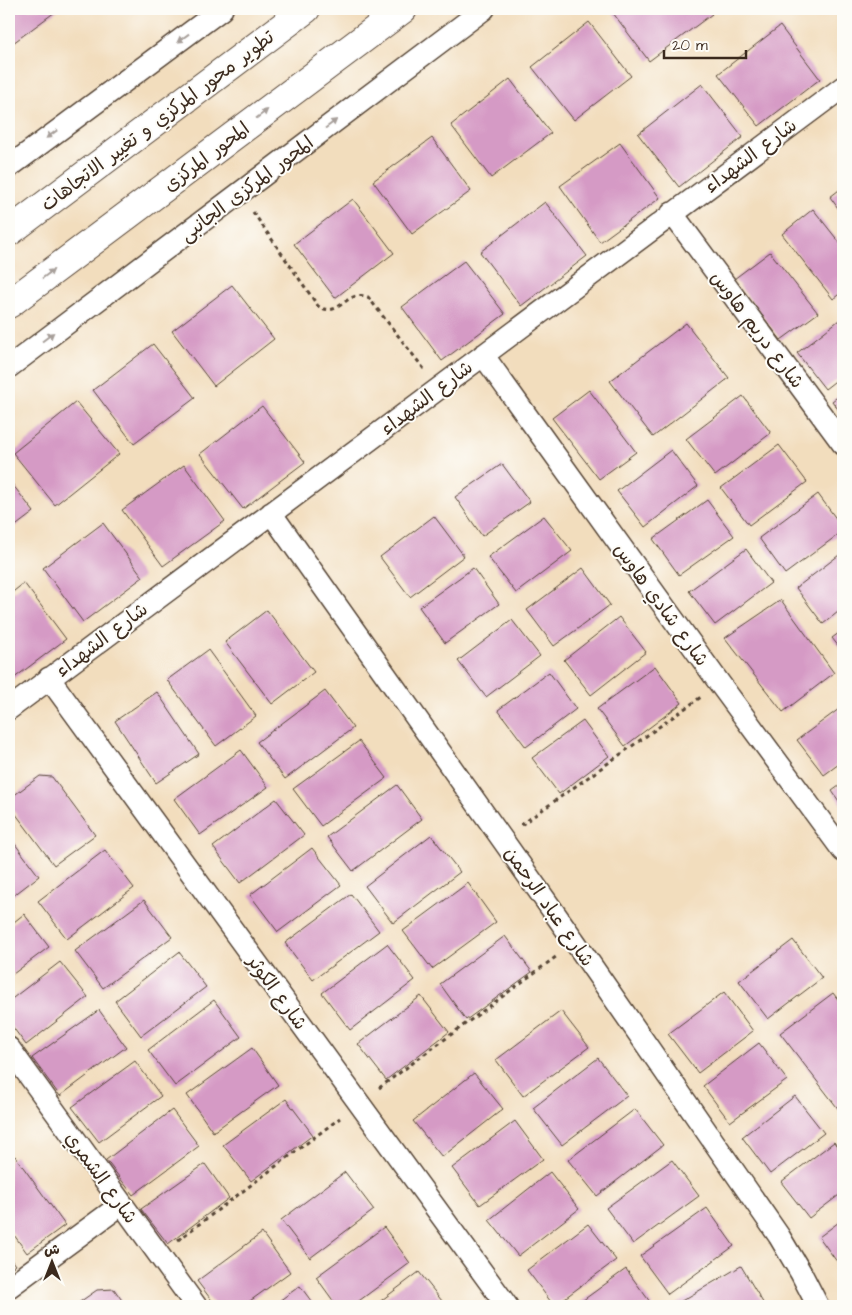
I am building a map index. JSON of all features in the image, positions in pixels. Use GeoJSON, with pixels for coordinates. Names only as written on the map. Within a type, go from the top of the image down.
{"type":"FeatureCollection","features":[{"type":"Feature","properties":{"kind":"main road","name":"تطوير محور المركزي و تغيير الاتجاهات"},"geometry":{"type":"LineString","coordinates":[[9,232],[306,9]]}},
{"type":"Feature","properties":{"kind":"main road","name":"المحور المركزى"},"geometry":{"type":"LineString","coordinates":[[9,304],[403,9]]}},
{"type":"Feature","properties":{"kind":"street"},"geometry":{"type":"LineString","coordinates":[[9,167],[222,9]]}},
{"type":"Feature","properties":{"kind":"street","name":"المحور المركزى الجانبى"},"geometry":{"type":"LineString","coordinates":[[9,367],[484,9]]}},
{"type":"Feature","properties":{"kind":"street","name":"شارع الشهداء"},"geometry":{"type":"LineString","coordinates":[[9,709],[843,87]]}},
{"type":"Feature","properties":{"kind":"street","name":"شارع دريم هاوس"},"geometry":{"type":"LineString","coordinates":[[672,213],[843,444]]}},
{"type":"Feature","properties":{"kind":"street","name":"شارع شادي هاوس"},"geometry":{"type":"LineString","coordinates":[[483,355],[843,851]]}},
{"type":"Feature","properties":{"kind":"street","name":"شارع عباد الرحمن"},"geometry":{"type":"LineString","coordinates":[[271,513],[502,838],[779,1236],[818,1306]]}},
{"type":"Feature","properties":{"kind":"street","name":"شارع الكوثر"},"geometry":{"type":"LineString","coordinates":[[49,678],[507,1306]]}},
{"type":"Feature","properties":{"kind":"street","name":"شارع الشمري"},"geometry":{"type":"LineString","coordinates":[[9,1048],[196,1306]]}},
{"type":"Feature","properties":{"kind":"street"},"geometry":{"type":"LineString","coordinates":[[9,1287],[122,1204]]}},
{"type":"Feature","properties":{"kind":"path"},"geometry":{"type":"LineString","coordinates":[[240,193],[318,306],[325,310],[332,310],[354,296],[361,294],[368,297],[439,387]]}},
{"type":"Feature","properties":{"kind":"path"},"geometry":{"type":"LineString","coordinates":[[502,838],[720,684]]}},
{"type":"Feature","properties":{"kind":"building"},"geometry":{"type":"Polygon","coordinates":[[[9,9],[59,9],[9,46],[9,9]]]}},
{"type":"Feature","properties":{"kind":"building"},"geometry":{"type":"Polygon","coordinates":[[[610,9],[708,9],[712,14],[649,61],[610,9]]]}},
{"type":"Feature","properties":{"kind":"building"},"geometry":{"type":"Polygon","coordinates":[[[589,22],[631,76],[574,120],[532,67],[589,22]]]}},
{"type":"Feature","properties":{"kind":"building"},"geometry":{"type":"Polygon","coordinates":[[[780,26],[820,79],[759,126],[718,74],[780,26]]]}},
{"type":"Feature","properties":{"kind":"building"},"geometry":{"type":"Polygon","coordinates":[[[510,79],[551,133],[491,178],[451,125],[510,79]]]}},
{"type":"Feature","properties":{"kind":"building"},"geometry":{"type":"Polygon","coordinates":[[[702,84],[743,137],[679,187],[638,134],[702,84]]]}},
{"type":"Feature","properties":{"kind":"building"},"geometry":{"type":"Polygon","coordinates":[[[432,138],[471,191],[412,234],[373,181],[432,138]]]}},
{"type":"Feature","properties":{"kind":"building"},"geometry":{"type":"Polygon","coordinates":[[[620,143],[660,198],[600,242],[560,186],[620,143]]]}},
{"type":"Feature","properties":{"kind":"building"},"geometry":{"type":"Polygon","coordinates":[[[843,187],[843,215],[830,197],[843,187]]]}},
{"type":"Feature","properties":{"kind":"building"},"geometry":{"type":"Polygon","coordinates":[[[353,199],[394,253],[335,298],[294,244],[353,199]]]}},
{"type":"Feature","properties":{"kind":"building"},"geometry":{"type":"Polygon","coordinates":[[[545,202],[587,256],[521,306],[480,252],[545,202]]]}},
{"type":"Feature","properties":{"kind":"building"},"geometry":{"type":"Polygon","coordinates":[[[813,209],[843,247],[843,291],[833,299],[782,234],[813,209]]]}},
{"type":"Feature","properties":{"kind":"building"},"geometry":{"type":"Polygon","coordinates":[[[770,252],[818,313],[781,340],[734,279],[770,252]]]}},
{"type":"Feature","properties":{"kind":"building"},"geometry":{"type":"Polygon","coordinates":[[[464,261],[505,314],[442,361],[402,307],[464,261]]]}},
{"type":"Feature","properties":{"kind":"building"},"geometry":{"type":"Polygon","coordinates":[[[232,285],[274,339],[214,386],[172,331],[232,285]]]}},
{"type":"Feature","properties":{"kind":"building"},"geometry":{"type":"Polygon","coordinates":[[[843,317],[843,375],[825,389],[797,353],[843,317]]]}},
{"type":"Feature","properties":{"kind":"building"},"geometry":{"type":"Polygon","coordinates":[[[686,323],[729,378],[653,437],[610,381],[686,323]]]}},
{"type":"Feature","properties":{"kind":"building"},"geometry":{"type":"Polygon","coordinates":[[[153,344],[195,398],[134,444],[93,390],[153,344]]]}},
{"type":"Feature","properties":{"kind":"building"},"geometry":{"type":"Polygon","coordinates":[[[589,390],[636,452],[599,479],[552,418],[589,390]]]}},
{"type":"Feature","properties":{"kind":"building"},"geometry":{"type":"Polygon","coordinates":[[[843,393],[843,416],[832,401],[843,393]]]}},
{"type":"Feature","properties":{"kind":"building"},"geometry":{"type":"Polygon","coordinates":[[[743,396],[771,433],[715,476],[686,439],[743,396]]]}},
{"type":"Feature","properties":{"kind":"building"},"geometry":{"type":"Polygon","coordinates":[[[76,402],[119,454],[55,505],[13,453],[76,402]]]}},
{"type":"Feature","properties":{"kind":"building"},"geometry":{"type":"Polygon","coordinates":[[[262,406],[305,462],[243,509],[200,454],[262,406]]]}},
{"type":"Feature","properties":{"kind":"building"},"geometry":{"type":"Polygon","coordinates":[[[779,445],[807,482],[749,525],[721,488],[779,445]]]}},
{"type":"Feature","properties":{"kind":"building"},"geometry":{"type":"Polygon","coordinates":[[[671,450],[698,486],[645,527],[617,491],[671,450]]]}},
{"type":"Feature","properties":{"kind":"building"},"geometry":{"type":"Polygon","coordinates":[[[502,464],[530,502],[482,536],[455,497],[502,464]]]}},
{"type":"Feature","properties":{"kind":"building"},"geometry":{"type":"Polygon","coordinates":[[[184,465],[225,521],[163,566],[122,510],[184,465]]]}},
{"type":"Feature","properties":{"kind":"building"},"geometry":{"type":"Polygon","coordinates":[[[9,480],[34,512],[9,531],[9,480]]]}},
{"type":"Feature","properties":{"kind":"building"},"geometry":{"type":"Polygon","coordinates":[[[818,494],[843,528],[843,531],[785,574],[759,538],[818,494]]]}},
{"type":"Feature","properties":{"kind":"building"},"geometry":{"type":"Polygon","coordinates":[[[707,500],[734,536],[679,575],[653,539],[707,500]]]}},
{"type":"Feature","properties":{"kind":"building"},"geometry":{"type":"Polygon","coordinates":[[[434,516],[464,556],[410,597],[380,557],[434,516]]]}},
{"type":"Feature","properties":{"kind":"building"},"geometry":{"type":"Polygon","coordinates":[[[544,516],[572,551],[516,593],[488,557],[544,516]]]}},
{"type":"Feature","properties":{"kind":"building"},"geometry":{"type":"Polygon","coordinates":[[[103,523],[143,577],[83,622],[43,568],[103,523]]]}},
{"type":"Feature","properties":{"kind":"building"},"geometry":{"type":"Polygon","coordinates":[[[746,549],[771,583],[715,625],[689,591],[746,549]]]}},
{"type":"Feature","properties":{"kind":"building"},"geometry":{"type":"Polygon","coordinates":[[[843,552],[843,608],[823,624],[796,588],[843,552]]]}},
{"type":"Feature","properties":{"kind":"building"},"geometry":{"type":"Polygon","coordinates":[[[473,568],[499,604],[445,643],[419,607],[473,568]]]}},
{"type":"Feature","properties":{"kind":"building"},"geometry":{"type":"Polygon","coordinates":[[[583,568],[610,605],[554,646],[527,610],[583,568]]]}},
{"type":"Feature","properties":{"kind":"building"},"geometry":{"type":"Polygon","coordinates":[[[24,583],[66,639],[9,682],[9,595],[24,583]]]}},
{"type":"Feature","properties":{"kind":"building"},"geometry":{"type":"Polygon","coordinates":[[[781,600],[834,673],[783,712],[725,638],[781,600]]]}},
{"type":"Feature","properties":{"kind":"building"},"geometry":{"type":"Polygon","coordinates":[[[267,610],[314,672],[272,704],[225,642],[267,610]]]}},
{"type":"Feature","properties":{"kind":"building"},"geometry":{"type":"Polygon","coordinates":[[[619,617],[646,652],[591,695],[564,660],[619,617]]]}},
{"type":"Feature","properties":{"kind":"building"},"geometry":{"type":"Polygon","coordinates":[[[512,620],[540,656],[486,697],[458,661],[512,620]]]}},
{"type":"Feature","properties":{"kind":"building"},"geometry":{"type":"Polygon","coordinates":[[[843,630],[843,652],[832,638],[843,630]]]}},
{"type":"Feature","properties":{"kind":"building"},"geometry":{"type":"Polygon","coordinates":[[[208,650],[256,716],[216,746],[167,680],[208,650]]]}},
{"type":"Feature","properties":{"kind":"building"},"geometry":{"type":"Polygon","coordinates":[[[655,666],[682,703],[625,746],[597,709],[655,666]]]}},
{"type":"Feature","properties":{"kind":"building"},"geometry":{"type":"Polygon","coordinates":[[[549,672],[576,709],[526,747],[498,710],[549,672]]]}},
{"type":"Feature","properties":{"kind":"building"},"geometry":{"type":"Polygon","coordinates":[[[325,691],[353,728],[285,779],[257,742],[325,691]]]}},
{"type":"Feature","properties":{"kind":"building"},"geometry":{"type":"Polygon","coordinates":[[[157,692],[199,754],[156,783],[115,721],[157,692]]]}},
{"type":"Feature","properties":{"kind":"building"},"geometry":{"type":"Polygon","coordinates":[[[843,706],[843,761],[824,775],[797,740],[843,706]]]}},
{"type":"Feature","properties":{"kind":"building"},"geometry":{"type":"Polygon","coordinates":[[[583,721],[609,756],[559,794],[532,758],[583,721]]]}},
{"type":"Feature","properties":{"kind":"building"},"geometry":{"type":"Polygon","coordinates":[[[359,741],[387,778],[321,826],[293,789],[359,741]]]}},
{"type":"Feature","properties":{"kind":"building"},"geometry":{"type":"Polygon","coordinates":[[[241,750],[268,787],[200,835],[174,799],[241,750]]]}},
{"type":"Feature","properties":{"kind":"building"},"geometry":{"type":"Polygon","coordinates":[[[40,776],[52,777],[95,835],[54,865],[9,805],[9,799],[40,776]]]}},
{"type":"Feature","properties":{"kind":"building"},"geometry":{"type":"Polygon","coordinates":[[[843,783],[843,807],[832,791],[843,783]]]}},
{"type":"Feature","properties":{"kind":"building"},"geometry":{"type":"Polygon","coordinates":[[[397,785],[422,819],[353,871],[327,837],[397,785]]]}},
{"type":"Feature","properties":{"kind":"building"},"geometry":{"type":"Polygon","coordinates":[[[276,799],[304,835],[240,883],[213,847],[276,799]]]}},
{"type":"Feature","properties":{"kind":"building"},"geometry":{"type":"Polygon","coordinates":[[[431,835],[460,872],[393,923],[365,886],[431,835]]]}},
{"type":"Feature","properties":{"kind":"building"},"geometry":{"type":"Polygon","coordinates":[[[9,836],[39,876],[9,899],[9,836]]]}},
{"type":"Feature","properties":{"kind":"building"},"geometry":{"type":"Polygon","coordinates":[[[312,848],[341,885],[278,932],[250,895],[312,848]]]}},
{"type":"Feature","properties":{"kind":"building"},"geometry":{"type":"Polygon","coordinates":[[[105,850],[134,888],[67,939],[38,901],[105,850]]]}},
{"type":"Feature","properties":{"kind":"building"},"geometry":{"type":"Polygon","coordinates":[[[468,883],[496,922],[432,969],[403,931],[468,883]]]}},
{"type":"Feature","properties":{"kind":"building"},"geometry":{"type":"Polygon","coordinates":[[[351,894],[379,931],[313,980],[285,943],[351,894]]]}},
{"type":"Feature","properties":{"kind":"building"},"geometry":{"type":"Polygon","coordinates":[[[144,900],[172,937],[103,988],[75,951],[144,900]]]}},
{"type":"Feature","properties":{"kind":"building"},"geometry":{"type":"Polygon","coordinates":[[[24,914],[49,947],[9,977],[9,926],[24,914]]]}},
{"type":"Feature","properties":{"kind":"building"},"geometry":{"type":"Polygon","coordinates":[[[505,936],[532,972],[466,1020],[440,984],[505,936]]]}},
{"type":"Feature","properties":{"kind":"building"},"geometry":{"type":"Polygon","coordinates":[[[793,940],[822,978],[768,1019],[739,981],[793,940]]]}},
{"type":"Feature","properties":{"kind":"building"},"geometry":{"type":"Polygon","coordinates":[[[387,944],[415,980],[350,1030],[322,993],[387,944]]]}},
{"type":"Feature","properties":{"kind":"building"},"geometry":{"type":"Polygon","coordinates":[[[179,952],[206,987],[141,1036],[115,1001],[179,952]]]}},
{"type":"Feature","properties":{"kind":"building"},"geometry":{"type":"Polygon","coordinates":[[[60,962],[88,997],[26,1045],[9,1022],[9,1001],[60,962]]]}},
{"type":"Feature","properties":{"kind":"building"},"geometry":{"type":"Polygon","coordinates":[[[724,992],[753,1031],[698,1073],[668,1034],[724,992]]]}},
{"type":"Feature","properties":{"kind":"building"},"geometry":{"type":"Polygon","coordinates":[[[833,993],[843,1006],[843,1115],[780,1033],[833,993]]]}},
{"type":"Feature","properties":{"kind":"building"},"geometry":{"type":"Polygon","coordinates":[[[421,996],[449,1032],[386,1080],[358,1044],[421,996]]]}},
{"type":"Feature","properties":{"kind":"building"},"geometry":{"type":"Polygon","coordinates":[[[214,1000],[241,1037],[175,1086],[148,1050],[214,1000]]]}},
{"type":"Feature","properties":{"kind":"building"},"geometry":{"type":"Polygon","coordinates":[[[99,1010],[126,1047],[60,1096],[32,1058],[99,1010]]]}},
{"type":"Feature","properties":{"kind":"building"},"geometry":{"type":"Polygon","coordinates":[[[561,1011],[589,1047],[523,1096],[496,1060],[561,1011]]]}},
{"type":"Feature","properties":{"kind":"building"},"geometry":{"type":"Polygon","coordinates":[[[759,1043],[787,1080],[730,1122],[703,1086],[759,1043]]]}},
{"type":"Feature","properties":{"kind":"building"},"geometry":{"type":"Polygon","coordinates":[[[252,1048],[278,1085],[213,1132],[187,1095],[252,1048]]]}},
{"type":"Feature","properties":{"kind":"building"},"geometry":{"type":"Polygon","coordinates":[[[598,1058],[627,1096],[562,1145],[533,1108],[598,1058]]]}},
{"type":"Feature","properties":{"kind":"building"},"geometry":{"type":"Polygon","coordinates":[[[135,1061],[161,1096],[99,1142],[72,1107],[135,1061]]]}},
{"type":"Feature","properties":{"kind":"building"},"geometry":{"type":"Polygon","coordinates":[[[474,1073],[503,1109],[442,1157],[413,1121],[474,1073]]]}},
{"type":"Feature","properties":{"kind":"building"},"geometry":{"type":"Polygon","coordinates":[[[795,1096],[824,1133],[770,1174],[742,1137],[795,1096]]]}},
{"type":"Feature","properties":{"kind":"building"},"geometry":{"type":"Polygon","coordinates":[[[286,1099],[313,1135],[251,1181],[223,1145],[286,1099]]]}},
{"type":"Feature","properties":{"kind":"building"},"geometry":{"type":"Polygon","coordinates":[[[635,1109],[663,1145],[597,1196],[568,1160],[635,1109]]]}},
{"type":"Feature","properties":{"kind":"building"},"geometry":{"type":"Polygon","coordinates":[[[172,1110],[199,1146],[133,1195],[106,1160],[172,1110]]]}},
{"type":"Feature","properties":{"kind":"building"},"geometry":{"type":"Polygon","coordinates":[[[515,1121],[543,1159],[480,1205],[452,1168],[515,1121]]]}},
{"type":"Feature","properties":{"kind":"building"},"geometry":{"type":"Polygon","coordinates":[[[834,1142],[843,1155],[843,1192],[809,1218],[781,1182],[834,1142]]]}},
{"type":"Feature","properties":{"kind":"building"},"geometry":{"type":"Polygon","coordinates":[[[15,1156],[65,1225],[27,1253],[9,1228],[9,1160],[15,1156]]]}},
{"type":"Feature","properties":{"kind":"building"},"geometry":{"type":"Polygon","coordinates":[[[672,1160],[699,1196],[633,1244],[606,1208],[672,1160]]]}},
{"type":"Feature","properties":{"kind":"building"},"geometry":{"type":"Polygon","coordinates":[[[205,1164],[229,1198],[168,1244],[141,1209],[205,1164]]]}},
{"type":"Feature","properties":{"kind":"building"},"geometry":{"type":"Polygon","coordinates":[[[345,1172],[374,1210],[310,1258],[281,1220],[345,1172]]]}},
{"type":"Feature","properties":{"kind":"building"},"geometry":{"type":"Polygon","coordinates":[[[550,1172],[579,1209],[518,1256],[489,1220],[550,1172]]]}},
{"type":"Feature","properties":{"kind":"building"},"geometry":{"type":"Polygon","coordinates":[[[707,1208],[734,1246],[668,1294],[640,1256],[707,1208]]]}},
{"type":"Feature","properties":{"kind":"building"},"geometry":{"type":"Polygon","coordinates":[[[843,1219],[843,1270],[819,1237],[843,1219]]]}},
{"type":"Feature","properties":{"kind":"building"},"geometry":{"type":"Polygon","coordinates":[[[588,1224],[616,1260],[554,1306],[527,1270],[588,1224]]]}},
{"type":"Feature","properties":{"kind":"building"},"geometry":{"type":"Polygon","coordinates":[[[384,1227],[410,1263],[352,1306],[337,1306],[316,1277],[384,1227]]]}},
{"type":"Feature","properties":{"kind":"building"},"geometry":{"type":"Polygon","coordinates":[[[262,1233],[290,1272],[243,1306],[216,1306],[197,1281],[262,1233]]]}},
{"type":"Feature","properties":{"kind":"building"},"geometry":{"type":"Polygon","coordinates":[[[9,1257],[15,1265],[9,1270],[9,1257]]]}},
{"type":"Feature","properties":{"kind":"building"},"geometry":{"type":"Polygon","coordinates":[[[741,1266],[765,1306],[673,1306],[741,1266]]]}},
{"type":"Feature","properties":{"kind":"building"},"geometry":{"type":"Polygon","coordinates":[[[626,1269],[653,1306],[575,1306],[626,1269]]]}},
{"type":"Feature","properties":{"kind":"building"},"geometry":{"type":"Polygon","coordinates":[[[419,1272],[446,1306],[374,1306],[419,1272]]]}},
{"type":"Feature","properties":{"kind":"building"},"geometry":{"type":"Polygon","coordinates":[[[300,1286],[315,1306],[272,1306],[300,1286]]]}},
{"type":"Feature","properties":{"kind":"building"},"geometry":{"type":"Polygon","coordinates":[[[114,1289],[126,1306],[74,1306],[97,1290],[114,1289]]]}}]}
